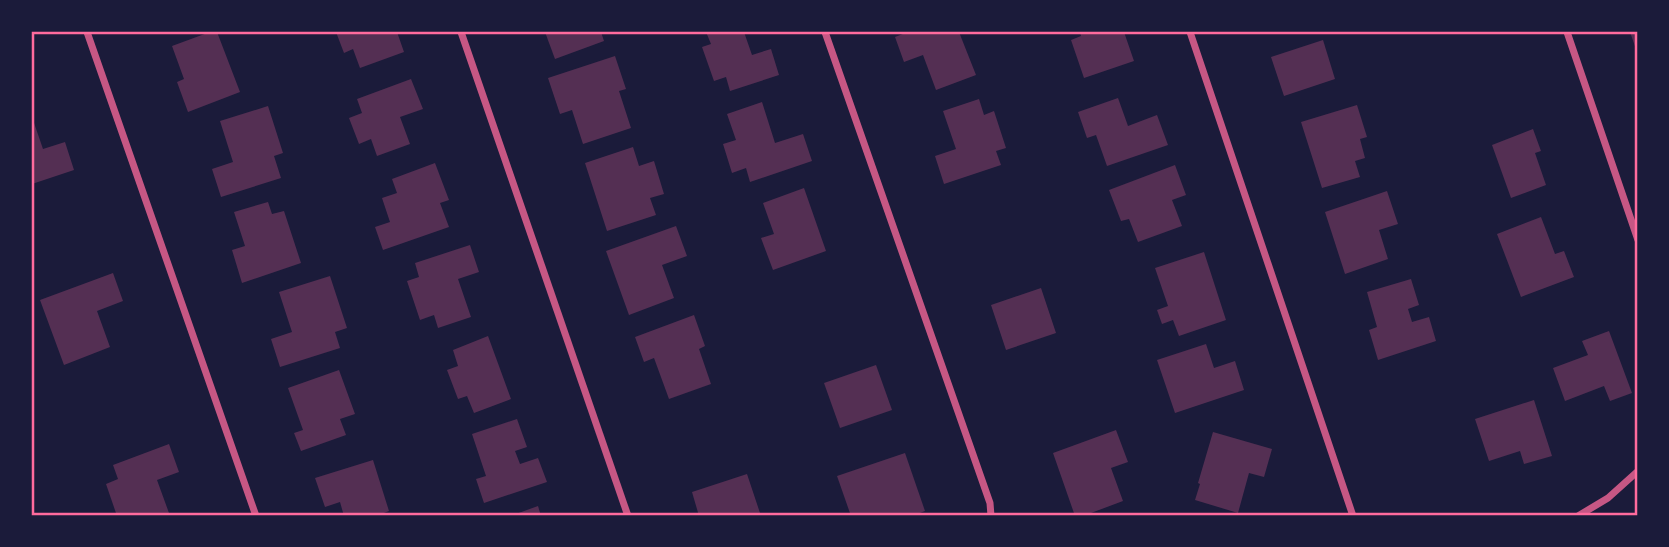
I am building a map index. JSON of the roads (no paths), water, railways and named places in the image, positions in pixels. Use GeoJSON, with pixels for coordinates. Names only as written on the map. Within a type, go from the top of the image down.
{"type":"FeatureCollection","features":[{"type":"Feature","properties":{"kind":"street"},"geometry":{"type":"LineString","coordinates":[[87,32],[256,516]]}},
{"type":"Feature","properties":{"kind":"street"},"geometry":{"type":"LineString","coordinates":[[461,32],[628,516]]}},
{"type":"Feature","properties":{"kind":"street"},"geometry":{"type":"LineString","coordinates":[[825,32],[990,503],[991,516]]}},
{"type":"Feature","properties":{"kind":"street"},"geometry":{"type":"LineString","coordinates":[[1190,32],[1353,516]]}},
{"type":"Feature","properties":{"kind":"street"},"geometry":{"type":"LineString","coordinates":[[1567,32],[1637,240]]}},
{"type":"Feature","properties":{"kind":"street"},"geometry":{"type":"LineString","coordinates":[[1578,516],[1608,498],[1637,471]]}}]}
